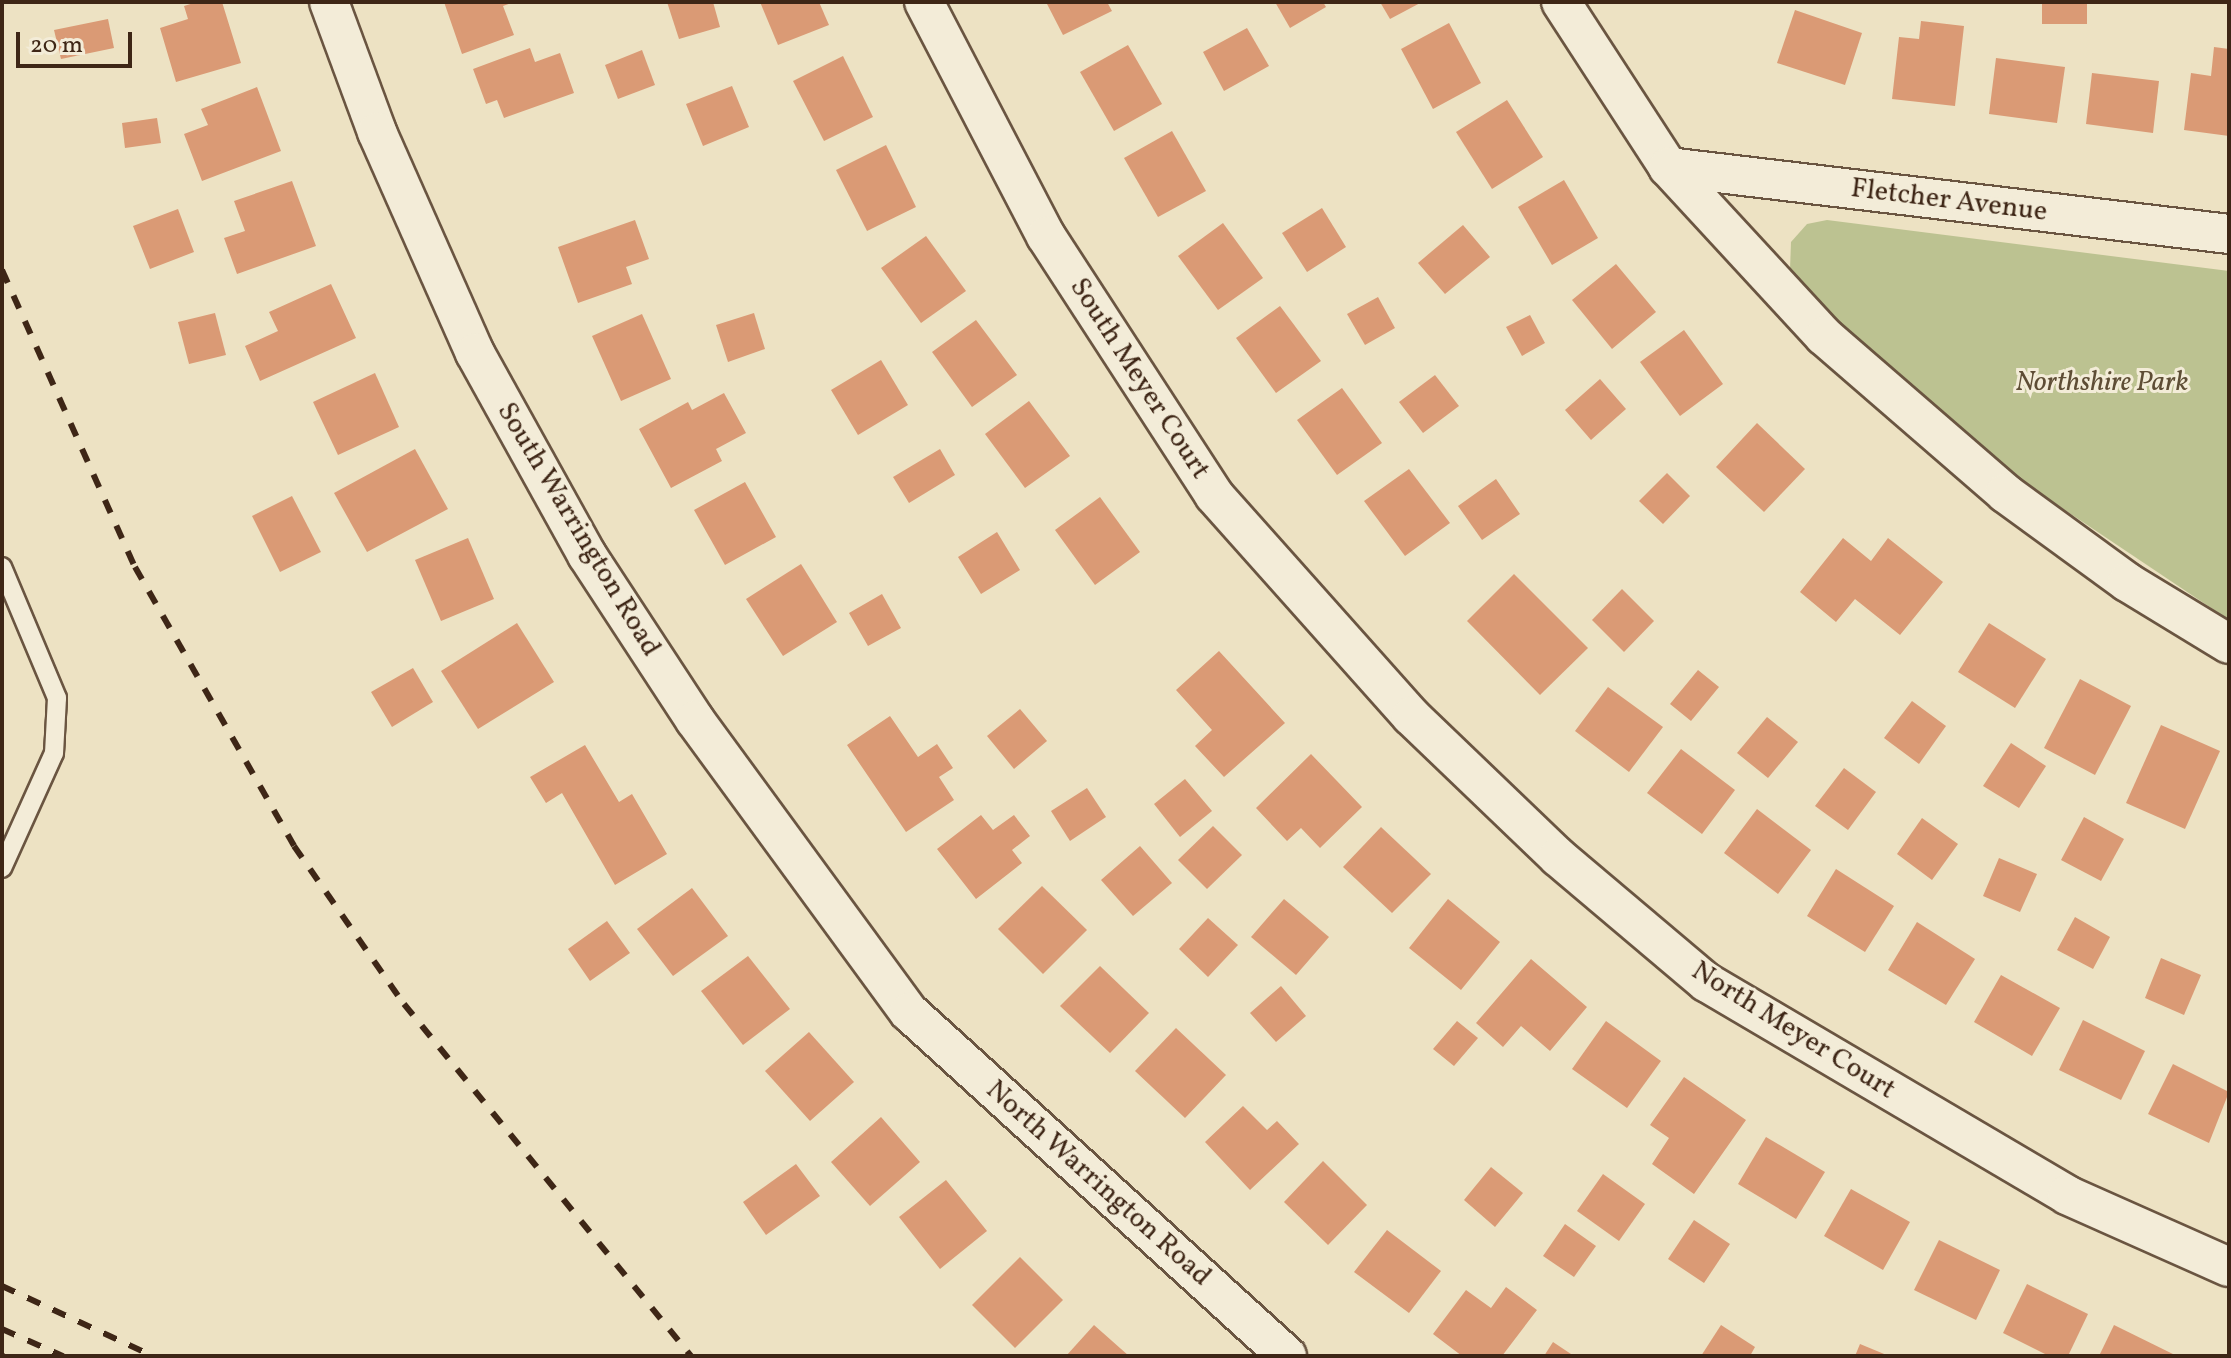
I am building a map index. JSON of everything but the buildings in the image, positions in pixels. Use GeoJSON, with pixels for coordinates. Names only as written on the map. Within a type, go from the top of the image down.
{"type":"FeatureCollection","features":[{"type":"Feature","properties":{"kind":"street","name":"South Warrington Road"},"geometry":{"type":"LineString","coordinates":[[329,2],[383,146],[475,353],[532,461],[695,720],[909,1012]]}},
{"type":"Feature","properties":{"kind":"street","name":"South Meyer Court"},"geometry":{"type":"LineString","coordinates":[[924,2],[1046,236],[1214,495],[1411,716]]}},
{"type":"Feature","properties":{"kind":"street"},"geometry":{"type":"LineString","coordinates":[[1561,2],[1668,167],[1824,336],[1943,441],[2127,582],[2229,644]]}},
{"type":"Feature","properties":{"kind":"street","name":"Fletcher Avenue"},"geometry":{"type":"LineString","coordinates":[[1668,167],[2229,234]]}},
{"type":"Feature","properties":{"kind":"street","name":"North Meyer Court"},"geometry":{"type":"LineString","coordinates":[[1411,716],[1558,857],[1706,982],[2067,1195],[2229,1267]]}},
{"type":"Feature","properties":{"kind":"street","name":"North Warrington Road"},"geometry":{"type":"LineString","coordinates":[[909,1012],[1287,1356]]}},
{"type":"Feature","properties":{"kind":"lane"},"geometry":{"type":"LineString","coordinates":[[2,567],[57,698],[54,753],[2,868]]}},
{"type":"Feature","properties":{"kind":"green space","name":"Northshire Park"},"geometry":{"type":"Polygon","coordinates":[[[1827,220],[2229,271],[2229,620],[2035,490],[1862,345],[1790,270],[1791,242],[1807,224],[1827,220]]]}},
{"type":"Feature","properties":{"kind":"railway"},"geometry":{"type":"LineString","coordinates":[[2,270],[135,567],[294,846],[404,1004],[691,1356]]}},
{"type":"Feature","properties":{"kind":"railway"},"geometry":{"type":"LineString","coordinates":[[2,1286],[153,1356]]}},
{"type":"Feature","properties":{"kind":"railway"},"geometry":{"type":"LineString","coordinates":[[2,1329],[63,1356]]}}]}
